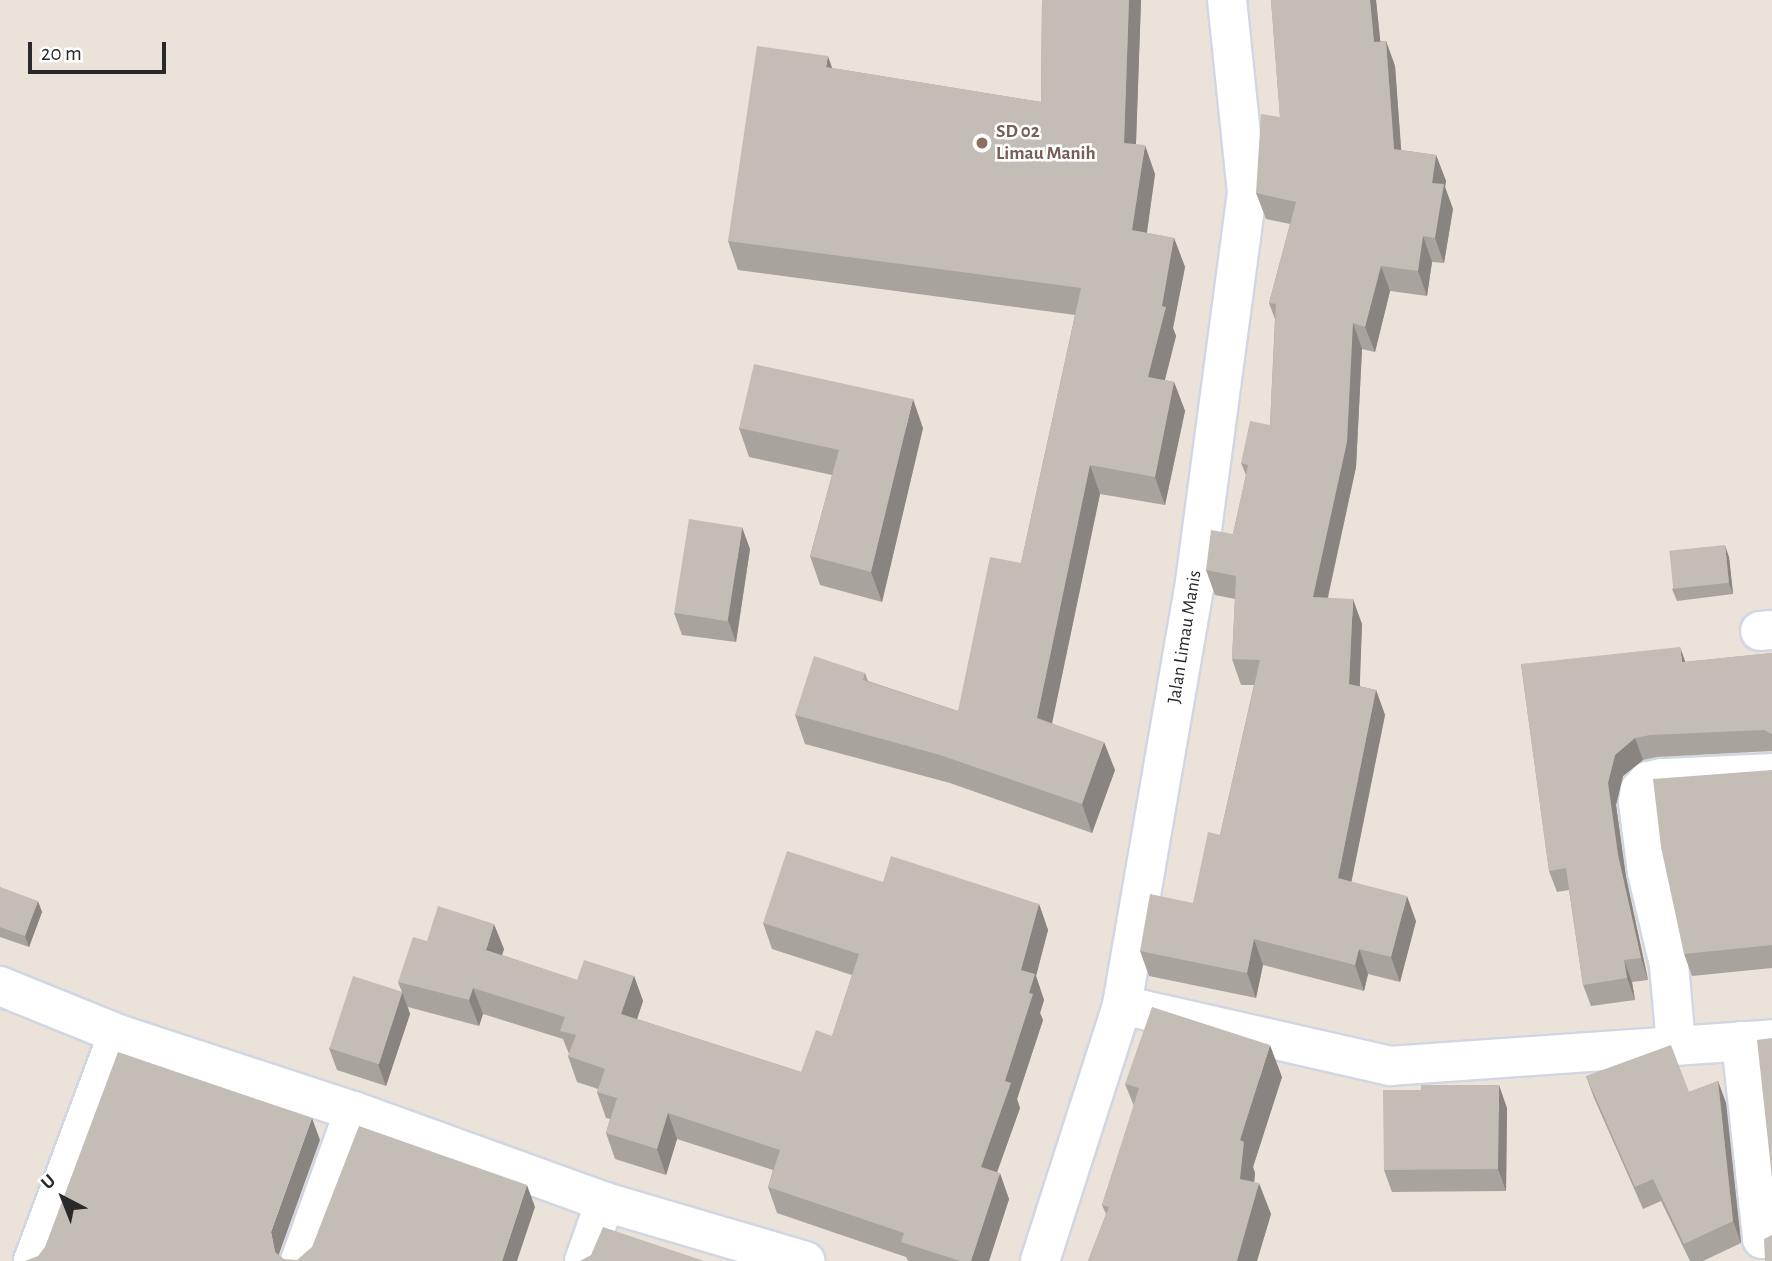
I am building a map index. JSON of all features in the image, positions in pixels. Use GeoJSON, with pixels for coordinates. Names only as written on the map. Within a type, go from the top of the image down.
{"type":"FeatureCollection","features":[{"type":"Feature","properties":{"kind":"street","name":"Jalan Limau Manis"},"geometry":{"type":"LineString","coordinates":[[1040,1261],[1122,1005],[1195,582],[1247,193],[1227,0]]}},
{"type":"Feature","properties":{"kind":"street"},"geometry":{"type":"LineString","coordinates":[[1676,1044],[1669,965],[1642,837],[1640,790],[1648,781],[1662,778],[1772,772]]}},
{"type":"Feature","properties":{"kind":"street"},"geometry":{"type":"LineString","coordinates":[[0,986],[118,1034],[354,1111],[606,1202],[805,1261]]}},
{"type":"Feature","properties":{"kind":"street"},"geometry":{"type":"LineString","coordinates":[[1122,1005],[1390,1066],[1756,1040],[1766,1246]]}},
{"type":"Feature","properties":{"kind":"street"},"geometry":{"type":"LineString","coordinates":[[33,1261],[118,1034]]}},
{"type":"Feature","properties":{"kind":"street"},"geometry":{"type":"LineString","coordinates":[[300,1261],[354,1111]]}},
{"type":"Feature","properties":{"kind":"street"},"geometry":{"type":"LineString","coordinates":[[584,1261],[606,1202]]}},
{"type":"Feature","properties":{"kind":"building"},"geometry":{"type":"Polygon","coordinates":[[[1042,0],[1129,0],[1124,143],[1145,145],[1132,230],[1174,238],[1162,306],[1166,307],[1148,377],[1174,382],[1155,477],[1090,465],[1037,718],[1104,742],[1082,804],[940,755],[795,715],[814,656],[865,673],[863,680],[958,711],[990,557],[1021,563],[1081,288],[728,241],[757,46],[828,56],[826,67],[1041,102],[1042,0]]]}},
{"type":"Feature","properties":{"kind":"building"},"geometry":{"type":"Polygon","coordinates":[[[1271,0],[1370,0],[1374,42],[1386,41],[1394,149],[1436,155],[1432,183],[1444,184],[1435,238],[1423,236],[1418,271],[1381,266],[1365,327],[1353,323],[1347,442],[1313,597],[1353,599],[1349,684],[1376,690],[1338,878],[1407,896],[1391,957],[1359,949],[1355,965],[1254,939],[1247,973],[1140,951],[1150,894],[1193,903],[1208,832],[1220,835],[1260,660],[1232,659],[1236,576],[1206,570],[1211,530],[1233,534],[1248,465],[1241,463],[1250,421],[1270,425],[1276,304],[1269,303],[1296,202],[1256,193],[1261,114],[1280,117],[1271,0]]]}},
{"type":"Feature","properties":{"kind":"building"},"geometry":{"type":"Polygon","coordinates":[[[754,364],[913,399],[871,572],[810,556],[839,450],[739,428],[754,364]]]}},
{"type":"Feature","properties":{"kind":"building"},"geometry":{"type":"Polygon","coordinates":[[[689,519],[742,527],[727,621],[674,613],[689,519]]]}},
{"type":"Feature","properties":{"kind":"building"},"geometry":{"type":"Polygon","coordinates":[[[1725,545],[1729,583],[1673,589],[1669,551],[1725,545]]]}},
{"type":"Feature","properties":{"kind":"building"},"geometry":{"type":"Polygon","coordinates":[[[1680,647],[1682,662],[1772,653],[1772,734],[1764,730],[1650,735],[1635,738],[1615,755],[1608,783],[1618,855],[1641,958],[1624,960],[1627,978],[1583,985],[1566,868],[1549,871],[1521,664],[1680,647]]]}},
{"type":"Feature","properties":{"kind":"building"},"geometry":{"type":"Polygon","coordinates":[[[1772,770],[1772,945],[1684,954],[1661,847],[1653,779],[1772,770]]]}},
{"type":"Feature","properties":{"kind":"building"},"geometry":{"type":"Polygon","coordinates":[[[787,851],[883,882],[891,856],[1039,904],[1021,970],[1035,974],[1029,993],[1033,994],[1005,1081],[1011,1083],[981,1167],[1000,1173],[971,1261],[960,1261],[901,1242],[904,1233],[768,1187],[780,1150],[668,1113],[657,1149],[606,1133],[617,1098],[597,1092],[605,1069],[568,1056],[576,1035],[560,1031],[565,1017],[473,988],[469,1000],[398,982],[413,937],[427,941],[438,906],[494,924],[486,950],[577,980],[584,960],[634,976],[621,1014],[801,1072],[816,1030],[832,1036],[859,954],[763,923],[787,851]]]}},
{"type":"Feature","properties":{"kind":"building"},"geometry":{"type":"Polygon","coordinates":[[[0,887],[38,901],[25,936],[0,927],[0,887]]]}},
{"type":"Feature","properties":{"kind":"building"},"geometry":{"type":"Polygon","coordinates":[[[353,976],[402,992],[379,1064],[330,1048],[353,976]]]}},
{"type":"Feature","properties":{"kind":"building"},"geometry":{"type":"Polygon","coordinates":[[[1152,1007],[1270,1045],[1240,1140],[1244,1142],[1240,1179],[1259,1183],[1237,1261],[1088,1261],[1109,1207],[1102,1205],[1139,1088],[1125,1084],[1152,1007]]]}},
{"type":"Feature","properties":{"kind":"building"},"geometry":{"type":"Polygon","coordinates":[[[1772,1038],[1772,1178],[1757,1040],[1772,1038]]]}},
{"type":"Feature","properties":{"kind":"building"},"geometry":{"type":"Polygon","coordinates":[[[1671,1045],[1689,1092],[1718,1081],[1733,1221],[1684,1244],[1653,1179],[1635,1187],[1586,1076],[1671,1045]]]}},
{"type":"Feature","properties":{"kind":"building"},"geometry":{"type":"Polygon","coordinates":[[[118,1052],[312,1118],[271,1232],[275,1252],[284,1259],[297,1260],[312,1247],[359,1126],[527,1185],[502,1261],[25,1261],[38,1256],[45,1247],[118,1052]]]}},
{"type":"Feature","properties":{"kind":"building"},"geometry":{"type":"Polygon","coordinates":[[[1421,1085],[1499,1085],[1498,1169],[1384,1170],[1383,1090],[1421,1090],[1421,1085]]]}},
{"type":"Feature","properties":{"kind":"building"},"geometry":{"type":"Polygon","coordinates":[[[603,1227],[704,1261],[580,1261],[591,1255],[603,1227]]]}},
{"type":"Feature","properties":{"kind":"building"},"geometry":{"type":"Polygon","coordinates":[[[1772,1235],[1772,1261],[1765,1261],[1764,1239],[1772,1235]]]}},
{"type":"Feature","properties":{"kind":"place","name":"SD 02 Limau Manih"},"geometry":{"type":"Point","coordinates":[982,143]}}]}
